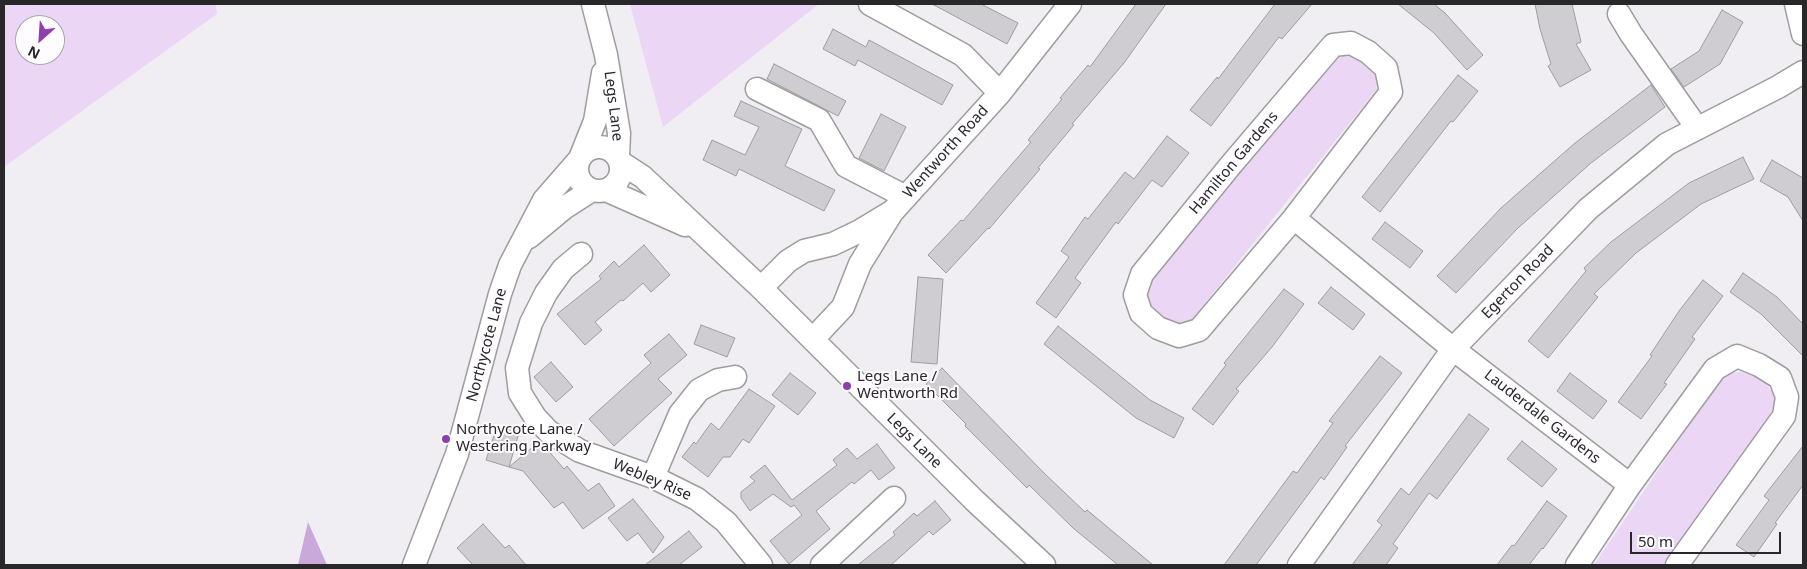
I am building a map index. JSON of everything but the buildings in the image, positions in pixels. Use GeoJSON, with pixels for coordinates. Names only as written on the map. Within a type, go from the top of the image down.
{"type":"FeatureCollection","features":[{"type":"Feature","properties":{"kind":"street","name":"Legs Lane"},"geometry":{"type":"LineString","coordinates":[[593,4],[606,56],[619,133],[619,160],[643,177],[760,288],[974,501],[1044,565]]}},
{"type":"Feature","properties":{"kind":"street","name":"Wentworth Road"},"geometry":{"type":"LineString","coordinates":[[870,4],[963,55],[1000,94]]}},
{"type":"Feature","properties":{"kind":"street","name":"Wentworth Road"},"geometry":{"type":"LineString","coordinates":[[813,340],[843,307],[860,264],[900,204],[1000,94],[1070,4]]}},
{"type":"Feature","properties":{"kind":"street"},"geometry":{"type":"LineString","coordinates":[[1796,4],[1803,34]]}},
{"type":"Feature","properties":{"kind":"street"},"geometry":{"type":"LineString","coordinates":[[1619,14],[1630,34],[1697,128]]}},
{"type":"Feature","properties":{"kind":"street","name":"Hamilton Gardens"},"geometry":{"type":"LineString","coordinates":[[1351,43],[1368,52],[1386,68],[1390,92],[1294,218],[1199,330],[1179,336],[1158,328],[1141,313],[1135,295],[1142,274],[1230,166],[1333,45],[1351,43]]}},
{"type":"Feature","properties":{"kind":"street","name":"Legs Lane"},"geometry":{"type":"LineString","coordinates":[[579,158],[595,120],[606,56]]}},
{"type":"Feature","properties":{"kind":"street","name":"Egerton Road"},"geometry":{"type":"LineString","coordinates":[[1300,565],[1453,349],[1588,209],[1667,144],[1778,87],[1803,72]]}},
{"type":"Feature","properties":{"kind":"street"},"geometry":{"type":"LineString","coordinates":[[757,89],[819,120],[846,166],[900,204]]}},
{"type":"Feature","properties":{"kind":"street"},"geometry":{"type":"LineString","coordinates":[[600,147],[607,148],[619,160],[621,171],[618,179],[613,186],[599,190],[584,186],[579,179],[577,170],[579,158],[586,151],[600,147]]}},
{"type":"Feature","properties":{"kind":"street","name":"Northycote Lane"},"geometry":{"type":"LineString","coordinates":[[414,565],[458,454],[500,294],[510,265],[544,200],[579,158]]}},
{"type":"Feature","properties":{"kind":"street","name":"Legs Lane"},"geometry":{"type":"LineString","coordinates":[[599,190],[700,232]]}},
{"type":"Feature","properties":{"kind":"street","name":"Northycote Lane"},"geometry":{"type":"LineString","coordinates":[[524,240],[564,208],[599,190]]}},
{"type":"Feature","properties":{"kind":"street","name":"Wentworth Road"},"geometry":{"type":"LineString","coordinates":[[760,288],[788,261],[804,251],[833,244],[860,231],[900,204]]}},
{"type":"Feature","properties":{"kind":"street"},"geometry":{"type":"LineString","coordinates":[[1294,218],[1453,349]]}},
{"type":"Feature","properties":{"kind":"street","name":"Webley Rise"},"geometry":{"type":"LineString","coordinates":[[580,254],[562,269],[546,293],[531,323],[517,368],[520,393],[535,417],[549,432],[580,451],[653,477],[697,499],[726,522],[761,565]]}},
{"type":"Feature","properties":{"kind":"street","name":"Lauderdale Gardens"},"geometry":{"type":"LineString","coordinates":[[1453,349],[1630,485]]}},
{"type":"Feature","properties":{"kind":"street"},"geometry":{"type":"LineString","coordinates":[[1577,565],[1630,485],[1714,369],[1737,356],[1760,365],[1780,378],[1787,396],[1784,416],[1677,565]]}},
{"type":"Feature","properties":{"kind":"street"},"geometry":{"type":"LineString","coordinates":[[653,477],[680,414],[699,390],[705,376],[718,380],[735,377]]}},
{"type":"Feature","properties":{"kind":"street"},"geometry":{"type":"LineString","coordinates":[[822,565],[866,510],[894,498]]}},
{"type":"Feature","properties":{"kind":"shaded area"},"geometry":{"type":"Polygon","coordinates":[[[4,4],[216,4],[217,14],[4,167],[4,4]]]}},
{"type":"Feature","properties":{"kind":"shaded area"},"geometry":{"type":"Polygon","coordinates":[[[630,4],[819,4],[663,127],[630,4]]]}},
{"type":"Feature","properties":{"kind":"shaded area"},"geometry":{"type":"Polygon","coordinates":[[[1349,53],[1363,60],[1376,75],[1377,89],[1190,322],[1177,324],[1164,317],[1146,301],[1146,286],[1333,57],[1349,53]]]}},
{"type":"Feature","properties":{"kind":"shaded area"},"geometry":{"type":"Polygon","coordinates":[[[1741,372],[1760,377],[1776,396],[1770,416],[1664,565],[1594,565],[1723,374],[1741,372]]]}},
{"type":"Feature","properties":{"kind":"shaded area"},"geometry":{"type":"Polygon","coordinates":[[[308,522],[327,565],[298,565],[308,522]]]}},
{"type":"Feature","properties":{"kind":"place","name":"Legs Lane / Wentworth Rd"},"geometry":{"type":"Point","coordinates":[847,386]}},
{"type":"Feature","properties":{"kind":"place","name":"Northycote Lane / Westering Parkway"},"geometry":{"type":"Point","coordinates":[446,439]}}]}
